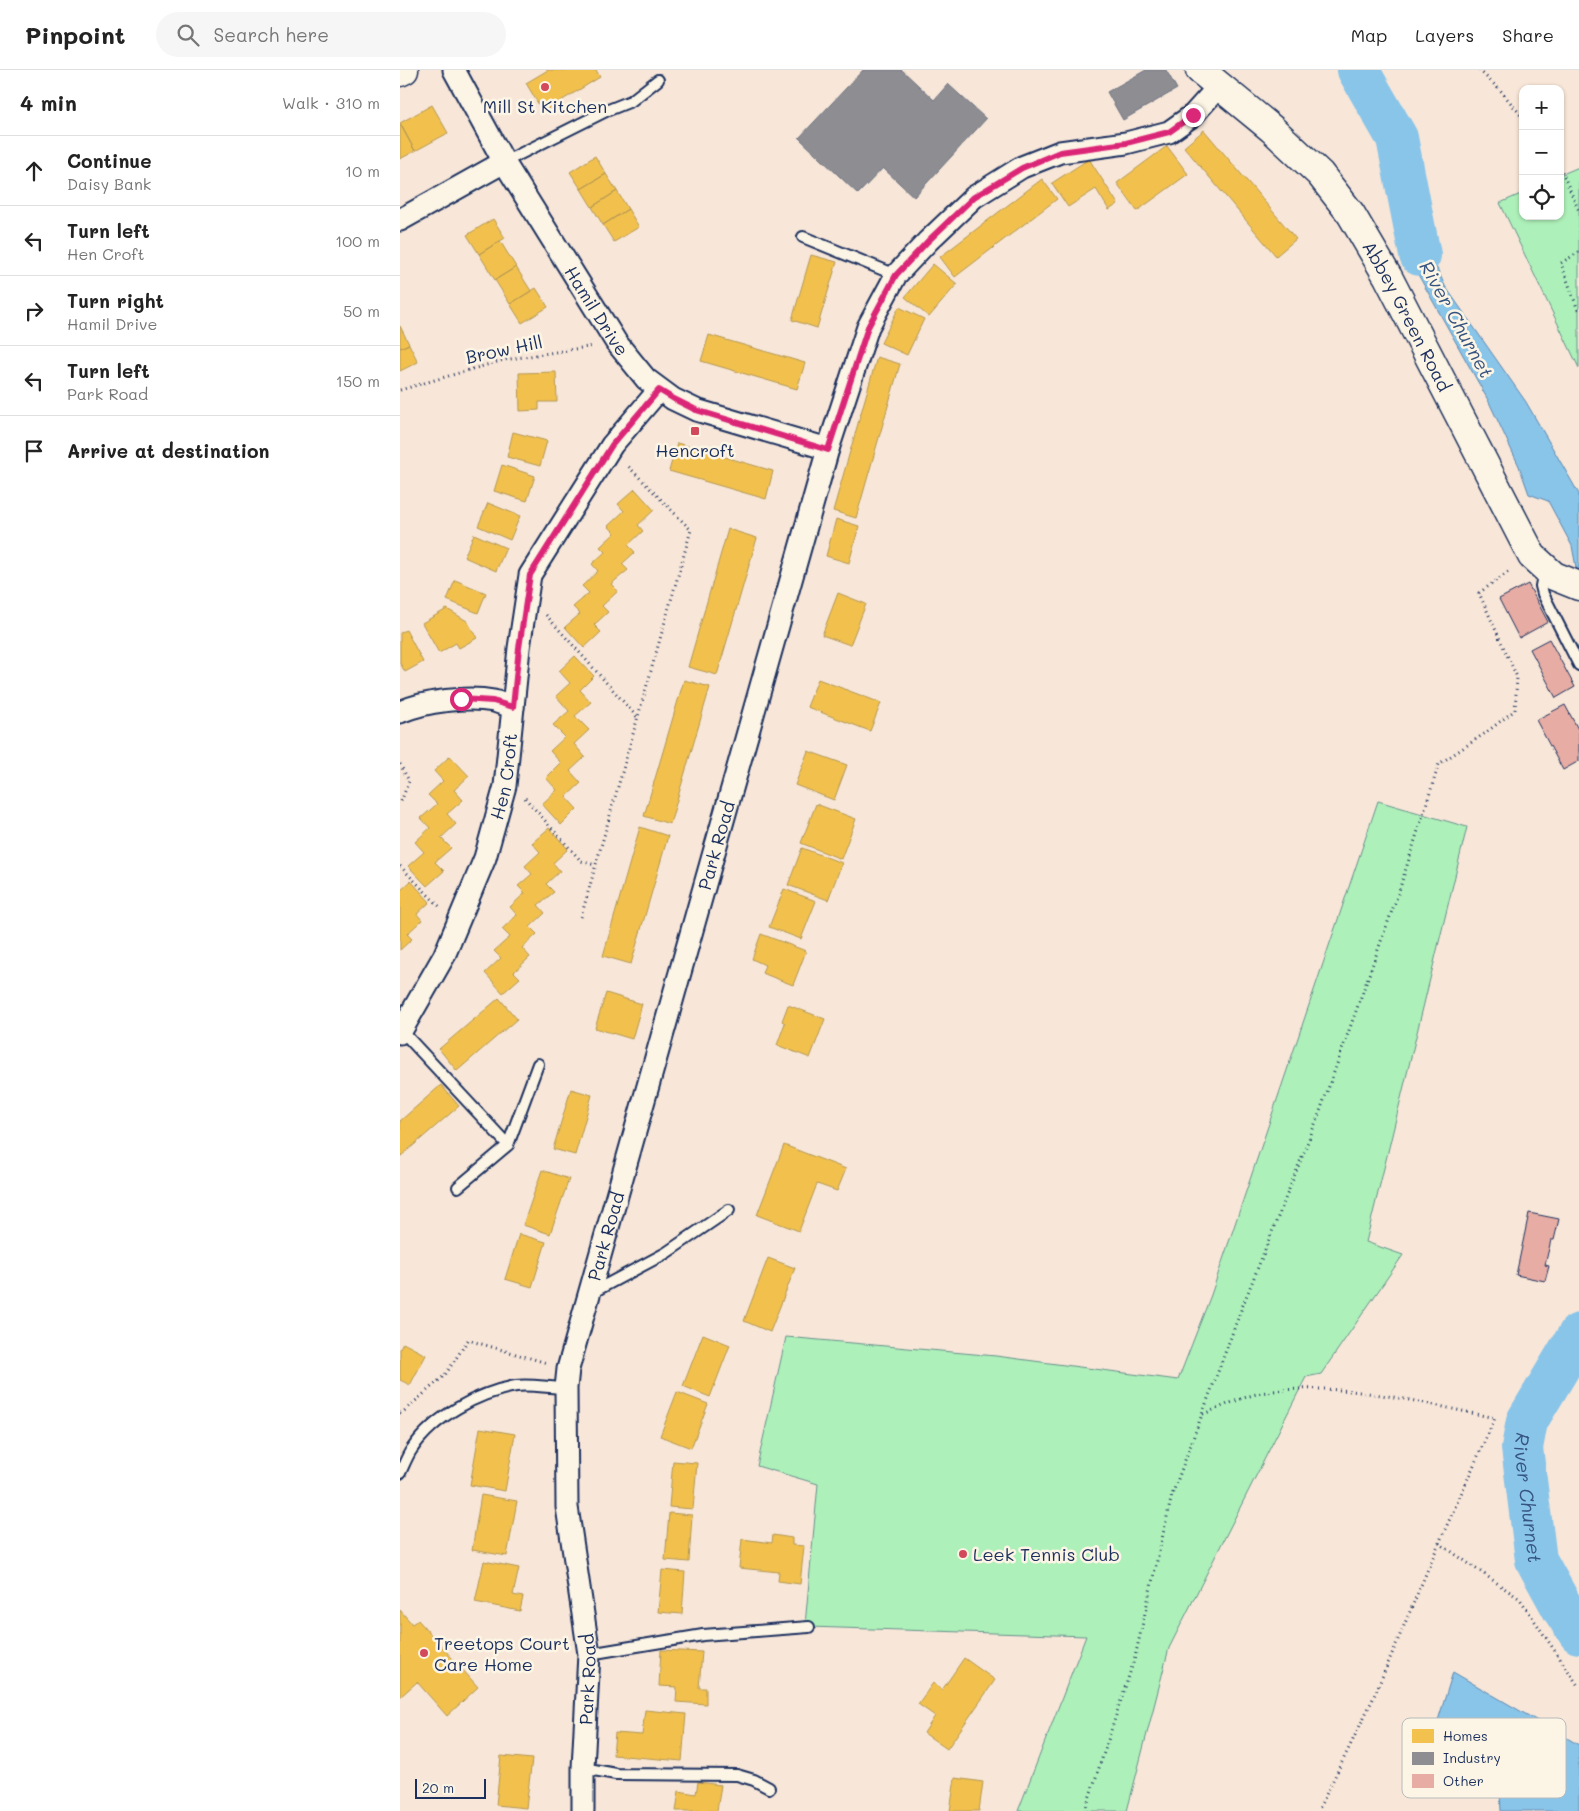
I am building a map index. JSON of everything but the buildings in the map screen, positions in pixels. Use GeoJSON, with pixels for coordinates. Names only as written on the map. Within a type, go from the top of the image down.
{"type":"FeatureCollection","features":[{"type":"Feature","properties":{"kind":"main road"},"geometry":{"type":"LineString","coordinates":[[400,72],[404,70]]}},
{"type":"Feature","properties":{"kind":"main road","name":"Abbey Green Road"},"geometry":{"type":"LineString","coordinates":[[1209,78],[1272,129],[1320,174],[1351,214],[1388,277],[1538,562]]}},
{"type":"Feature","properties":{"kind":"main road"},"geometry":{"type":"LineString","coordinates":[[1538,562],[1554,576],[1578,586]]}},
{"type":"Feature","properties":{"kind":"street","name":"Hamil Drive"},"geometry":{"type":"LineString","coordinates":[[454,70],[504,162],[616,342],[631,362],[659,390],[696,410],[828,450]]}},
{"type":"Feature","properties":{"kind":"street","name":"Park Road"},"geometry":{"type":"LineString","coordinates":[[583,1811],[583,1768],[589,1654],[566,1507],[567,1379],[828,450],[868,327],[896,275],[974,197],[1022,168],[1060,152],[1126,143],[1169,132],[1193,115],[1209,78]]}},
{"type":"Feature","properties":{"kind":"street"},"geometry":{"type":"LineString","coordinates":[[400,220],[504,162]]}},
{"type":"Feature","properties":{"kind":"street","name":"Hen Croft"},"geometry":{"type":"LineString","coordinates":[[401,1032],[444,956],[485,858],[505,786],[519,648],[530,575],[610,448],[659,390]]}},
{"type":"Feature","properties":{"kind":"street"},"geometry":{"type":"LineString","coordinates":[[400,712],[411,707],[461,699],[493,701],[513,707]]}},
{"type":"Feature","properties":{"kind":"lane"},"geometry":{"type":"LineString","coordinates":[[504,162],[606,111],[631,101],[658,80]]}},
{"type":"Feature","properties":{"kind":"lane"},"geometry":{"type":"LineString","coordinates":[[803,237],[896,275]]}},
{"type":"Feature","properties":{"kind":"lane"},"geometry":{"type":"LineString","coordinates":[[1538,562],[1543,594],[1579,665]]}},
{"type":"Feature","properties":{"kind":"lane"},"geometry":{"type":"LineString","coordinates":[[401,1032],[508,1145]]}},
{"type":"Feature","properties":{"kind":"lane"},"geometry":{"type":"LineString","coordinates":[[458,1187],[508,1145],[538,1064]]}},
{"type":"Feature","properties":{"kind":"lane"},"geometry":{"type":"LineString","coordinates":[[590,1294],[666,1253],[728,1210]]}},
{"type":"Feature","properties":{"kind":"lane"},"geometry":{"type":"LineString","coordinates":[[400,1473],[413,1449],[433,1426],[462,1406],[488,1394],[518,1386],[567,1379]]}},
{"type":"Feature","properties":{"kind":"lane"},"geometry":{"type":"LineString","coordinates":[[589,1654],[703,1635],[809,1627]]}},
{"type":"Feature","properties":{"kind":"lane"},"geometry":{"type":"LineString","coordinates":[[583,1768],[616,1774],[737,1775],[754,1780],[769,1788]]}},
{"type":"Feature","properties":{"kind":"path"},"geometry":{"type":"LineString","coordinates":[[1479,70],[1519,113]]}},
{"type":"Feature","properties":{"kind":"path"},"geometry":{"type":"LineString","coordinates":[[1563,175],[1579,211]]}},
{"type":"Feature","properties":{"kind":"path"},"geometry":{"type":"LineString","coordinates":[[1579,252],[1561,263],[1579,313]]}},
{"type":"Feature","properties":{"kind":"path","name":"Brow Hill"},"geometry":{"type":"LineString","coordinates":[[400,390],[504,360],[616,342]]}},
{"type":"Feature","properties":{"kind":"path"},"geometry":{"type":"LineString","coordinates":[[580,917],[691,530],[610,448]]}},
{"type":"Feature","properties":{"kind":"path"},"geometry":{"type":"LineString","coordinates":[[1085,1811],[1135,1657],[1172,1495],[1241,1310],[1319,1114],[1398,894],[1439,764],[1484,734],[1515,710],[1517,677],[1480,593],[1538,562]]}},
{"type":"Feature","properties":{"kind":"path"},"geometry":{"type":"LineString","coordinates":[[527,594],[637,717]]}},
{"type":"Feature","properties":{"kind":"path"},"geometry":{"type":"LineString","coordinates":[[400,764],[409,781],[400,804]]}},
{"type":"Feature","properties":{"kind":"path"},"geometry":{"type":"LineString","coordinates":[[506,777],[581,860],[595,865]]}},
{"type":"Feature","properties":{"kind":"path"},"geometry":{"type":"LineString","coordinates":[[400,866],[457,925]]}},
{"type":"Feature","properties":{"kind":"path"},"geometry":{"type":"LineString","coordinates":[[400,1413],[404,1412],[445,1375],[468,1340],[567,1379]]}},
{"type":"Feature","properties":{"kind":"path"},"geometry":{"type":"LineString","coordinates":[[1203,1414],[1260,1393],[1310,1389],[1382,1395],[1495,1418],[1439,1543],[1372,1701],[1318,1811]]}},
{"type":"Feature","properties":{"kind":"path"},"geometry":{"type":"LineString","coordinates":[[1439,1543],[1520,1599],[1579,1687]]}},
{"type":"Feature","properties":{"kind":"green space"},"geometry":{"type":"Polygon","coordinates":[[[1579,167],[1579,368],[1500,203],[1519,195],[1519,220],[1564,220],[1564,173],[1579,167]]]}},
{"type":"Feature","properties":{"kind":"green space"},"geometry":{"type":"Polygon","coordinates":[[[1378,801],[1467,827],[1366,1242],[1403,1255],[1321,1374],[1306,1377],[1169,1648],[1127,1811],[1018,1811],[1086,1636],[809,1627],[805,1625],[818,1484],[757,1466],[786,1337],[996,1356],[1178,1380],[1211,1295],[1378,801]]]}},
{"type":"Feature","properties":{"kind":"water"},"geometry":{"type":"Polygon","coordinates":[[[1415,196],[1429,251],[1445,286],[1526,402],[1579,494],[1579,583],[1572,546],[1548,501],[1529,494],[1519,466],[1488,400],[1406,253],[1400,201],[1415,196]]]}},
{"type":"Feature","properties":{"kind":"water"},"geometry":{"type":"Polygon","coordinates":[[[1453,1672],[1532,1718],[1439,1718],[1453,1672]]]}},
{"type":"Feature","properties":{"kind":"water"},"geometry":{"type":"Polygon","coordinates":[[[1566,1737],[1579,1745],[1579,1811],[1501,1811],[1500,1798],[1566,1798],[1566,1737]]]}},
{"type":"Feature","properties":{"kind":"waterway","name":"River Churnet"},"geometry":{"type":"LineString","coordinates":[[1358,70],[1397,138],[1420,255]]}},
{"type":"Feature","properties":{"kind":"waterway","name":"River Churnet"},"geometry":{"type":"LineString","coordinates":[[1579,1334],[1527,1421],[1522,1448],[1536,1560],[1563,1609],[1579,1633]]}},
{"type":"Feature","properties":{"kind":"place","name":"Mill St Kitchen"},"geometry":{"type":"Point","coordinates":[545,87]}},
{"type":"Feature","properties":{"kind":"place","name":"Hencroft"},"geometry":{"type":"Point","coordinates":[695,431]}},
{"type":"Feature","properties":{"kind":"place","name":"Leek Tennis Club"},"geometry":{"type":"Point","coordinates":[963,1554]}},
{"type":"Feature","properties":{"kind":"place","name":"Treetops Court Care Home"},"geometry":{"type":"Point","coordinates":[424,1653]}},
{"type":"Feature","properties":{"kind":"route"},"geometry":{"type":"LineString","coordinates":[[461,699],[493,701],[513,707],[519,648],[530,575],[612,445],[659,390],[696,410],[828,450],[868,327],[896,275],[974,197],[1022,168],[1060,152],[1126,143],[1169,132],[1193,115]]}}]}
